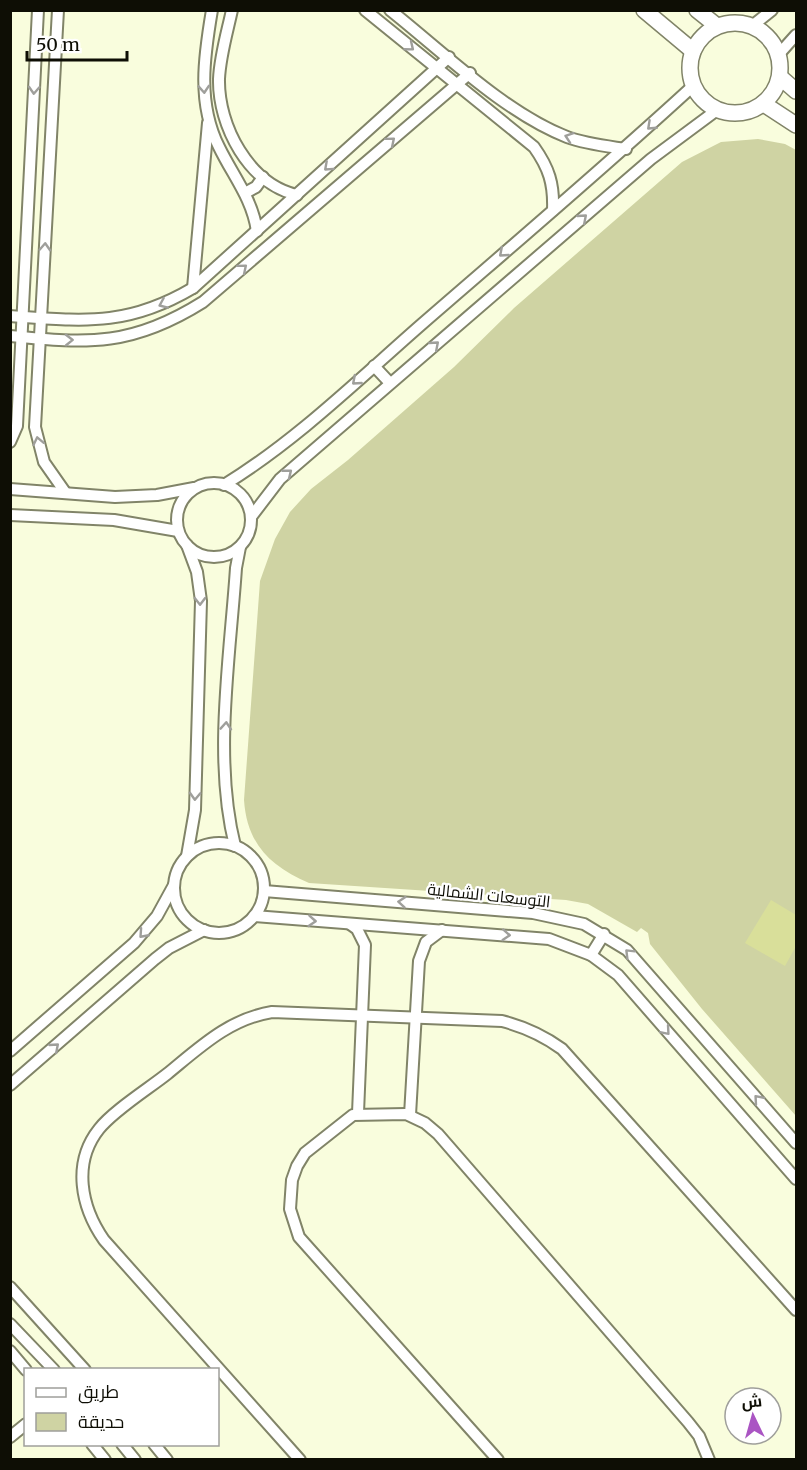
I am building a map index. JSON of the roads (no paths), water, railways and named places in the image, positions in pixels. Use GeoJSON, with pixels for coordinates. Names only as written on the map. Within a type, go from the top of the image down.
{"type":"FeatureCollection","features":[{"type":"Feature","properties":{"kind":"street"},"geometry":{"type":"LineString","coordinates":[[10,442],[17,426],[16,336],[22,317],[38,10]]}},
{"type":"Feature","properties":{"kind":"street"},"geometry":{"type":"LineString","coordinates":[[58,10],[35,427],[38,445],[53,478],[65,492]]}},
{"type":"Feature","properties":{"kind":"street"},"geometry":{"type":"LineString","coordinates":[[212,10],[203,67],[208,120],[217,145],[245,193],[257,231]]}},
{"type":"Feature","properties":{"kind":"street"},"geometry":{"type":"LineString","coordinates":[[232,10],[221,59],[221,102],[236,143],[263,177],[273,186],[297,195]]}},
{"type":"Feature","properties":{"kind":"street"},"geometry":{"type":"LineString","coordinates":[[365,10],[534,147],[547,165],[554,187],[553,210]]}},
{"type":"Feature","properties":{"kind":"street"},"geometry":{"type":"LineString","coordinates":[[390,10],[518,111],[543,126],[597,146],[626,149]]}},
{"type":"Feature","properties":{"kind":"street"},"geometry":{"type":"LineString","coordinates":[[644,10],[693,51]]}},
{"type":"Feature","properties":{"kind":"street"},"geometry":{"type":"LineString","coordinates":[[697,10],[717,26]]}},
{"type":"Feature","properties":{"kind":"street"},"geometry":{"type":"LineString","coordinates":[[752,26],[772,10]]}},
{"type":"Feature","properties":{"kind":"street"},"geometry":{"type":"LineString","coordinates":[[731,23],[752,26],[769,37],[779,54],[780,77],[774,92],[764,104],[736,114],[717,110],[707,104],[693,86],[690,68],[693,51],[707,32],[717,26],[731,23]]}},
{"type":"Feature","properties":{"kind":"street"},"geometry":{"type":"LineString","coordinates":[[779,54],[796,35]]}},
{"type":"Feature","properties":{"kind":"street"},"geometry":{"type":"LineString","coordinates":[[10,316],[92,321],[119,318],[162,305],[193,288],[449,57]]}},
{"type":"Feature","properties":{"kind":"street"},"geometry":{"type":"LineString","coordinates":[[16,336],[67,341],[122,338],[178,318],[203,302],[470,73]]}},
{"type":"Feature","properties":{"kind":"street"},"geometry":{"type":"LineString","coordinates":[[780,77],[796,91]]}},
{"type":"Feature","properties":{"kind":"street"},"geometry":{"type":"LineString","coordinates":[[224,485],[278,448],[626,149],[693,86]]}},
{"type":"Feature","properties":{"kind":"street"},"geometry":{"type":"LineString","coordinates":[[764,104],[796,125]]}},
{"type":"Feature","properties":{"kind":"street"},"geometry":{"type":"LineString","coordinates":[[251,517],[280,479],[651,159],[717,110]]}},
{"type":"Feature","properties":{"kind":"street"},"geometry":{"type":"LineString","coordinates":[[193,288],[208,120]]}},
{"type":"Feature","properties":{"kind":"street"},"geometry":{"type":"LineString","coordinates":[[245,193],[256,187],[263,177]]}},
{"type":"Feature","properties":{"kind":"street"},"geometry":{"type":"LineString","coordinates":[[374,366],[390,383]]}},
{"type":"Feature","properties":{"kind":"street"},"geometry":{"type":"LineString","coordinates":[[10,489],[115,497],[157,495],[215,484],[224,485],[243,497],[251,517],[250,528],[240,547],[236,568],[224,755],[224,787],[235,846]]}},
{"type":"Feature","properties":{"kind":"street"},"geometry":{"type":"LineString","coordinates":[[10,1051],[134,943],[157,916],[187,856],[195,810],[201,601],[197,572],[187,545],[178,531],[177,521],[183,501],[198,487]]}},
{"type":"Feature","properties":{"kind":"street"},"geometry":{"type":"LineString","coordinates":[[10,515],[114,520],[178,531]]}},
{"type":"Feature","properties":{"kind":"street"},"geometry":{"type":"LineString","coordinates":[[187,545],[207,557],[219,557],[240,547]]}},
{"type":"Feature","properties":{"kind":"street"},"geometry":{"type":"LineString","coordinates":[[174,885],[178,907],[185,917],[204,930],[226,932],[236,929],[254,916],[264,891],[257,864],[244,850],[225,844],[205,845],[187,856]]}},
{"type":"Feature","properties":{"kind":"street","name":"التوسعات الشمالية"},"geometry":{"type":"LineString","coordinates":[[264,891],[533,913],[568,919],[604,934],[627,950],[796,1143]]}},
{"type":"Feature","properties":{"kind":"street"},"geometry":{"type":"LineString","coordinates":[[254,916],[549,939],[591,955],[618,975],[796,1179]]}},
{"type":"Feature","properties":{"kind":"street"},"geometry":{"type":"LineString","coordinates":[[349,923],[357,929],[365,945],[358,1113]]}},
{"type":"Feature","properties":{"kind":"street"},"geometry":{"type":"LineString","coordinates":[[10,1085],[155,959],[204,930]]}},
{"type":"Feature","properties":{"kind":"street"},"geometry":{"type":"LineString","coordinates":[[410,1115],[421,951],[426,942],[442,930]]}},
{"type":"Feature","properties":{"kind":"street"},"geometry":{"type":"LineString","coordinates":[[591,955],[604,934]]}},
{"type":"Feature","properties":{"kind":"street"},"geometry":{"type":"LineString","coordinates":[[218,1368],[104,1240],[87,1211],[82,1178],[87,1153],[100,1128],[220,1030],[254,1015],[272,1012],[502,1021],[534,1031],[562,1049],[796,1310]]}},
{"type":"Feature","properties":{"kind":"street"},"geometry":{"type":"LineString","coordinates":[[498,1460],[298,1238],[293,1224],[290,1202],[297,1166],[305,1154],[358,1113],[410,1115],[438,1134],[688,1422],[699,1436],[709,1460]]}},
{"type":"Feature","properties":{"kind":"street"},"geometry":{"type":"LineString","coordinates":[[10,1287],[84,1368]]}},
{"type":"Feature","properties":{"kind":"street"},"geometry":{"type":"LineString","coordinates":[[10,1324],[52,1368]]}},
{"type":"Feature","properties":{"kind":"street"},"geometry":{"type":"LineString","coordinates":[[10,1351],[24,1368]]}},
{"type":"Feature","properties":{"kind":"street"},"geometry":{"type":"LineString","coordinates":[[219,1369],[300,1460]]}},
{"type":"Feature","properties":{"kind":"street"},"geometry":{"type":"LineString","coordinates":[[10,1437],[24,1426]]}},
{"type":"Feature","properties":{"kind":"street"},"geometry":{"type":"LineString","coordinates":[[94,1446],[105,1460]]}},
{"type":"Feature","properties":{"kind":"street"},"geometry":{"type":"LineString","coordinates":[[124,1446],[135,1460]]}},
{"type":"Feature","properties":{"kind":"street"},"geometry":{"type":"LineString","coordinates":[[156,1446],[168,1460]]}}]}
